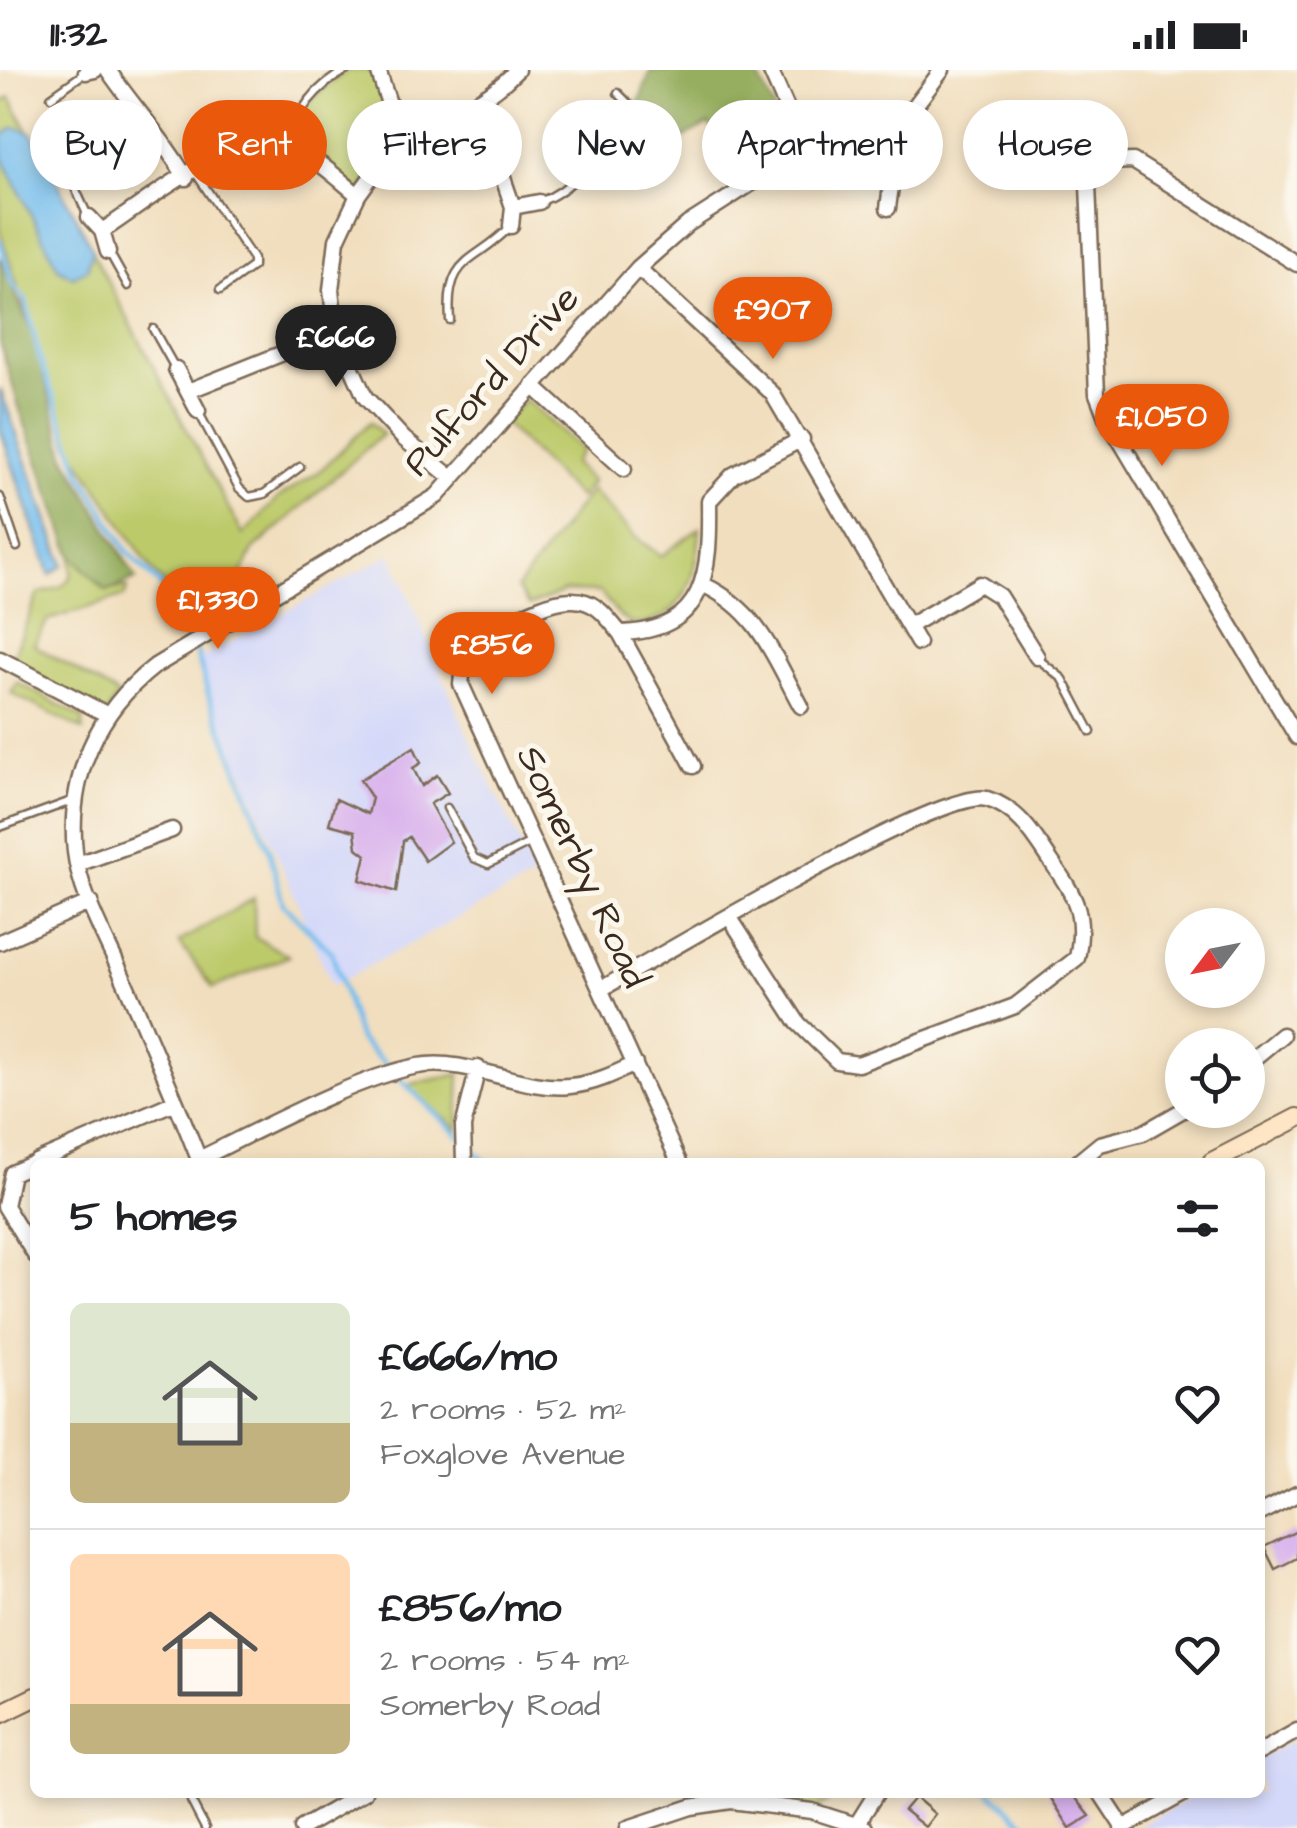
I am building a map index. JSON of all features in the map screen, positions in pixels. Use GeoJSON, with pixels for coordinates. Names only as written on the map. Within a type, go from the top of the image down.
{"type":"FeatureCollection","features":[{"type":"Feature","properties":{"kind":"street"},"geometry":{"type":"LineString","coordinates":[[108,70],[132,106],[182,164]]}},
{"type":"Feature","properties":{"kind":"street"},"geometry":{"type":"LineString","coordinates":[[378,70],[388,100]]}},
{"type":"Feature","properties":{"kind":"street"},"geometry":{"type":"LineString","coordinates":[[482,100],[516,70]]}},
{"type":"Feature","properties":{"kind":"street"},"geometry":{"type":"LineString","coordinates":[[770,70],[783,100]]}},
{"type":"Feature","properties":{"kind":"street"},"geometry":{"type":"LineString","coordinates":[[919,100],[942,70]]}},
{"type":"Feature","properties":{"kind":"street"},"geometry":{"type":"LineString","coordinates":[[1297,264],[1134,161],[1119,159],[1098,168],[1086,196],[1097,394],[1106,417],[1297,738]]}},
{"type":"Feature","properties":{"kind":"street"},"geometry":{"type":"LineString","coordinates":[[327,174],[358,196]]}},
{"type":"Feature","properties":{"kind":"street"},"geometry":{"type":"LineString","coordinates":[[102,231],[182,180]]}},
{"type":"Feature","properties":{"kind":"street"},"geometry":{"type":"LineString","coordinates":[[363,190],[337,240],[331,290],[336,332],[365,397],[404,438],[452,478]]}},
{"type":"Feature","properties":{"kind":"street"},"geometry":{"type":"LineString","coordinates":[[507,190],[513,207],[512,226]]}},
{"type":"Feature","properties":{"kind":"street","name":"Pulford Drive"},"geometry":{"type":"LineString","coordinates":[[199,1158],[78,864],[75,800],[87,751],[106,714],[127,688],[156,666],[404,518],[452,478],[638,268],[688,224],[741,190]]}},
{"type":"Feature","properties":{"kind":"street"},"geometry":{"type":"LineString","coordinates":[[888,208],[890,190]]}},
{"type":"Feature","properties":{"kind":"street"},"geometry":{"type":"LineString","coordinates":[[513,207],[539,202]]}},
{"type":"Feature","properties":{"kind":"street"},"geometry":{"type":"LineString","coordinates":[[89,217],[102,231],[108,252]]}},
{"type":"Feature","properties":{"kind":"street"},"geometry":{"type":"LineString","coordinates":[[638,268],[772,393],[918,643]]}},
{"type":"Feature","properties":{"kind":"street"},"geometry":{"type":"LineString","coordinates":[[188,390],[336,332]]}},
{"type":"Feature","properties":{"kind":"street"},"geometry":{"type":"LineString","coordinates":[[176,370],[198,411]]}},
{"type":"Feature","properties":{"kind":"street"},"geometry":{"type":"LineString","coordinates":[[533,386],[624,469]]}},
{"type":"Feature","properties":{"kind":"street"},"geometry":{"type":"LineString","coordinates":[[692,766],[620,634],[648,633],[680,616],[704,586],[709,500],[733,476],[802,439]]}},
{"type":"Feature","properties":{"kind":"street"},"geometry":{"type":"LineString","coordinates":[[909,626],[980,584],[999,596],[1037,658]]}},
{"type":"Feature","properties":{"kind":"street"},"geometry":{"type":"LineString","coordinates":[[704,586],[736,600],[758,626],[801,706]]}},
{"type":"Feature","properties":{"kind":"street","name":"Somerby Road"},"geometry":{"type":"LineString","coordinates":[[620,634],[598,607],[572,600],[498,630],[472,653],[461,674],[461,684],[677,1158]]}},
{"type":"Feature","properties":{"kind":"street"},"geometry":{"type":"LineString","coordinates":[[0,658],[106,714]]}},
{"type":"Feature","properties":{"kind":"street"},"geometry":{"type":"LineString","coordinates":[[601,989],[730,918],[920,816],[951,802],[986,798],[1014,813],[1032,832],[1074,894],[1084,926],[1077,958],[1015,1006],[858,1064],[837,1062],[798,1024],[730,918]]}},
{"type":"Feature","properties":{"kind":"street"},"geometry":{"type":"LineString","coordinates":[[78,864],[172,830]]}},
{"type":"Feature","properties":{"kind":"street"},"geometry":{"type":"LineString","coordinates":[[0,942],[91,902]]}},
{"type":"Feature","properties":{"kind":"street"},"geometry":{"type":"LineString","coordinates":[[1265,1050],[1282,1036]]}},
{"type":"Feature","properties":{"kind":"street"},"geometry":{"type":"LineString","coordinates":[[206,1158],[285,1117],[419,1066],[478,1068],[567,1086],[605,1078],[634,1064]]}},
{"type":"Feature","properties":{"kind":"street"},"geometry":{"type":"LineString","coordinates":[[464,1158],[463,1127],[478,1068]]}},
{"type":"Feature","properties":{"kind":"street"},"geometry":{"type":"LineString","coordinates":[[47,1158],[175,1102]]}},
{"type":"Feature","properties":{"kind":"street"},"geometry":{"type":"LineString","coordinates":[[1220,1158],[1297,1118]]}},
{"type":"Feature","properties":{"kind":"street"},"geometry":{"type":"LineString","coordinates":[[1083,1158],[1100,1144],[1143,1132],[1165,1120]]}},
{"type":"Feature","properties":{"kind":"street"},"geometry":{"type":"LineString","coordinates":[[30,1166],[12,1173],[4,1206],[30,1247]]}},
{"type":"Feature","properties":{"kind":"street"},"geometry":{"type":"LineString","coordinates":[[1265,1510],[1297,1494]]}},
{"type":"Feature","properties":{"kind":"street"},"geometry":{"type":"LineString","coordinates":[[0,1714],[30,1699]]}},
{"type":"Feature","properties":{"kind":"street"},"geometry":{"type":"LineString","coordinates":[[1265,1749],[1297,1731]]}},
{"type":"Feature","properties":{"kind":"street"},"geometry":{"type":"LineString","coordinates":[[302,1828],[354,1798]]}},
{"type":"Feature","properties":{"kind":"street"},"geometry":{"type":"LineString","coordinates":[[628,1828],[725,1798]]}},
{"type":"Feature","properties":{"kind":"street"},"geometry":{"type":"LineString","coordinates":[[735,1798],[812,1810],[861,1826],[874,1798]]}},
{"type":"Feature","properties":{"kind":"street"},"geometry":{"type":"LineString","coordinates":[[1104,1798],[1123,1828],[1176,1798]]}},
{"type":"Feature","properties":{"kind":"lane"},"geometry":{"type":"LineString","coordinates":[[309,100],[327,80],[347,70]]}},
{"type":"Feature","properties":{"kind":"lane"},"geometry":{"type":"LineString","coordinates":[[52,97],[90,71]]}},
{"type":"Feature","properties":{"kind":"lane"},"geometry":{"type":"LineString","coordinates":[[539,202],[552,198],[586,169],[631,106],[618,93]]}},
{"type":"Feature","properties":{"kind":"lane"},"geometry":{"type":"LineString","coordinates":[[76,190],[89,217]]}},
{"type":"Feature","properties":{"kind":"lane"},"geometry":{"type":"LineString","coordinates":[[201,190],[253,259],[252,266],[220,290]]}},
{"type":"Feature","properties":{"kind":"lane"},"geometry":{"type":"LineString","coordinates":[[450,320],[448,290],[460,264],[512,226]]}},
{"type":"Feature","properties":{"kind":"lane"},"geometry":{"type":"LineString","coordinates":[[108,252],[128,286]]}},
{"type":"Feature","properties":{"kind":"lane"},"geometry":{"type":"LineString","coordinates":[[154,329],[176,370]]}},
{"type":"Feature","properties":{"kind":"lane"},"geometry":{"type":"LineString","coordinates":[[198,411],[239,488],[249,496],[264,494],[300,467]]}},
{"type":"Feature","properties":{"kind":"lane"},"geometry":{"type":"LineString","coordinates":[[0,497],[17,546]]}},
{"type":"Feature","properties":{"kind":"lane"},"geometry":{"type":"LineString","coordinates":[[1037,658],[1064,679],[1091,732]]}},
{"type":"Feature","properties":{"kind":"lane"},"geometry":{"type":"LineString","coordinates":[[0,827],[75,800]]}},
{"type":"Feature","properties":{"kind":"lane"},"geometry":{"type":"LineString","coordinates":[[447,808],[474,858],[488,864],[534,841]]}},
{"type":"Feature","properties":{"kind":"lane"},"geometry":{"type":"LineString","coordinates":[[192,1801],[205,1828]]}},
{"type":"Feature","properties":{"kind":"shaded area"},"geometry":{"type":"Polygon","coordinates":[[[391,554],[466,731],[536,876],[332,986],[196,661],[391,554]]]}},
{"type":"Feature","properties":{"kind":"shaded area"},"geometry":{"type":"Polygon","coordinates":[[[1297,1738],[1297,1828],[1136,1828],[1190,1798],[1265,1798],[1265,1755],[1297,1738]]]}},
{"type":"Feature","properties":{"kind":"green space"},"geometry":{"type":"Polygon","coordinates":[[[348,70],[376,70],[384,100],[347,100],[347,187],[327,174],[327,100],[310,100],[348,70]]]}},
{"type":"Feature","properties":{"kind":"green space"},"geometry":{"type":"Polygon","coordinates":[[[651,70],[755,70],[770,100],[702,100],[702,128],[682,139],[682,100],[640,100],[651,70]]]}},
{"type":"Feature","properties":{"kind":"green space"},"geometry":{"type":"Polygon","coordinates":[[[10,97],[30,135],[30,190],[59,190],[243,535],[278,498],[320,471],[370,422],[383,434],[253,550],[242,574],[254,591],[193,629],[184,605],[151,569],[69,445],[0,232],[0,104],[10,97]]]}},
{"type":"Feature","properties":{"kind":"green space"},"geometry":{"type":"Polygon","coordinates":[[[0,257],[33,335],[66,458],[136,579],[106,591],[72,556],[20,410],[0,342],[0,257]]]}},
{"type":"Feature","properties":{"kind":"green space"},"geometry":{"type":"Polygon","coordinates":[[[526,400],[582,450],[573,463],[592,482],[579,498],[502,422],[526,400]]]}},
{"type":"Feature","properties":{"kind":"green space"},"geometry":{"type":"Polygon","coordinates":[[[591,490],[635,537],[661,556],[700,528],[691,582],[678,604],[656,620],[629,623],[600,592],[565,591],[529,606],[517,588],[591,490]]]}},
{"type":"Feature","properties":{"kind":"green space"},"geometry":{"type":"Polygon","coordinates":[[[72,556],[106,591],[127,587],[125,596],[48,620],[34,645],[118,695],[106,714],[10,664],[38,594],[61,587],[71,577],[72,556]]]}},
{"type":"Feature","properties":{"kind":"green space"},"geometry":{"type":"Polygon","coordinates":[[[17,682],[83,718],[83,730],[11,693],[17,682]]]}},
{"type":"Feature","properties":{"kind":"green space"},"geometry":{"type":"Polygon","coordinates":[[[254,898],[255,937],[289,956],[213,988],[179,942],[254,898]]]}},
{"type":"Feature","properties":{"kind":"green space"},"geometry":{"type":"Polygon","coordinates":[[[460,1074],[458,1130],[406,1085],[460,1074]]]}},
{"type":"Feature","properties":{"kind":"green space"},"geometry":{"type":"Polygon","coordinates":[[[729,1798],[829,1801],[812,1811],[729,1798]]]}},
{"type":"Feature","properties":{"kind":"water"},"geometry":{"type":"Polygon","coordinates":[[[15,127],[30,132],[30,190],[62,190],[93,250],[87,269],[73,277],[58,268],[2,157],[2,136],[15,127]]]}},
{"type":"Feature","properties":{"kind":"water"},"geometry":{"type":"Polygon","coordinates":[[[0,388],[64,565],[50,575],[0,429],[0,388]]]}},
{"type":"Feature","properties":{"kind":"building"},"geometry":{"type":"Polygon","coordinates":[[[414,747],[421,763],[413,768],[422,786],[437,775],[448,793],[430,804],[451,842],[425,861],[409,837],[403,841],[396,892],[360,880],[366,855],[357,848],[355,831],[329,824],[336,799],[368,814],[372,798],[360,780],[414,747]]]}},
{"type":"Feature","properties":{"kind":"building"},"geometry":{"type":"Polygon","coordinates":[[[1297,1531],[1297,1558],[1275,1569],[1265,1547],[1297,1531]]]}},
{"type":"Feature","properties":{"kind":"building"},"geometry":{"type":"Polygon","coordinates":[[[916,1798],[935,1814],[925,1827],[904,1810],[916,1798]]]}},
{"type":"Feature","properties":{"kind":"building"},"geometry":{"type":"Polygon","coordinates":[[[1051,1798],[1076,1798],[1090,1816],[1070,1828],[1051,1798]]]}},
{"type":"Feature","properties":{"kind":"waterway"},"geometry":{"type":"LineString","coordinates":[[0,241],[12,283],[26,301],[39,356],[81,473],[126,550],[178,604],[190,629],[209,697],[269,849],[283,904],[332,953],[359,1039],[459,1136]]}},
{"type":"Feature","properties":{"kind":"waterway"},"geometry":{"type":"LineString","coordinates":[[467,1144],[482,1158]]}},
{"type":"Feature","properties":{"kind":"waterway"},"geometry":{"type":"LineString","coordinates":[[997,1798],[1031,1828]]}}]}
